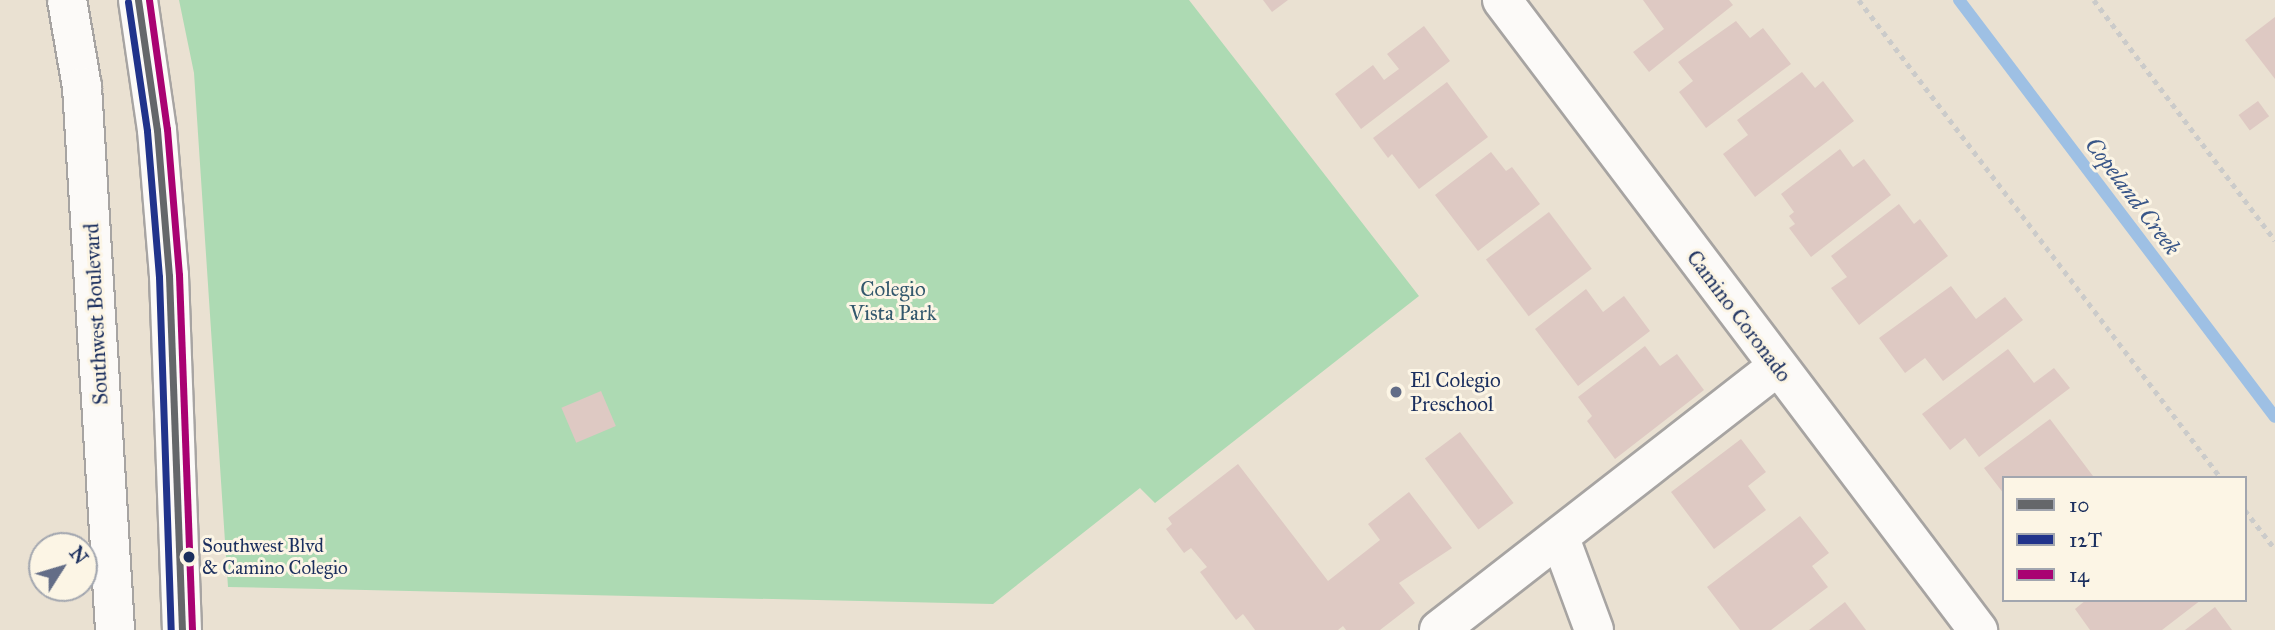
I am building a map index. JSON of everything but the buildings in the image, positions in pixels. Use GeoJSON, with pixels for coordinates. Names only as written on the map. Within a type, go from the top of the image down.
{"type":"FeatureCollection","features":[{"type":"Feature","properties":{"kind":"street","name":"Southwest Boulevard"},"geometry":{"type":"LineString","coordinates":[[67,0],[82,87],[116,630]]}},
{"type":"Feature","properties":{"kind":"street"},"geometry":{"type":"LineString","coordinates":[[138,0],[156,130],[169,276],[182,630]]}},
{"type":"Feature","properties":{"kind":"street","name":"Camino Coronado"},"geometry":{"type":"LineString","coordinates":[[1502,0],[1978,630]]}},
{"type":"Feature","properties":{"kind":"street"},"geometry":{"type":"LineString","coordinates":[[1439,630],[1777,367]]}},
{"type":"Feature","properties":{"kind":"street"},"geometry":{"type":"LineString","coordinates":[[1560,538],[1594,630]]}},
{"type":"Feature","properties":{"kind":"path"},"geometry":{"type":"LineString","coordinates":[[1859,0],[2219,476]]}},
{"type":"Feature","properties":{"kind":"path"},"geometry":{"type":"LineString","coordinates":[[2094,0],[2275,240]]}},
{"type":"Feature","properties":{"kind":"path"},"geometry":{"type":"LineString","coordinates":[[2247,513],[2275,550]]}},
{"type":"Feature","properties":{"kind":"green space","name":"Colegio Vista Park"},"geometry":{"type":"Polygon","coordinates":[[[179,0],[1189,0],[1419,296],[1155,503],[1140,488],[993,604],[228,587],[194,73],[179,0]]]}},
{"type":"Feature","properties":{"kind":"waterway","name":"Copeland Creek"},"geometry":{"type":"LineString","coordinates":[[1959,0],[2275,417]]}},
{"type":"Feature","properties":{"kind":"transit line","name":"10"},"geometry":{"type":"LineString","coordinates":[[138,0],[157,130],[169,276],[182,630]]}},
{"type":"Feature","properties":{"kind":"transit line","name":"14"},"geometry":{"type":"LineString","coordinates":[[149,0],[167,129],[179,275],[192,630]]}},
{"type":"Feature","properties":{"kind":"transit line","name":"12T"},"geometry":{"type":"LineString","coordinates":[[128,2],[147,131],[159,277],[171,630]]}},
{"type":"Feature","properties":{"kind":"place","name":"El Colegio Preschool"},"geometry":{"type":"Point","coordinates":[1396,392]}},
{"type":"Feature","properties":{"kind":"place","name":"Southwest Blvd & Camino Colegio"},"geometry":{"type":"Point","coordinates":[189,557]}}]}
